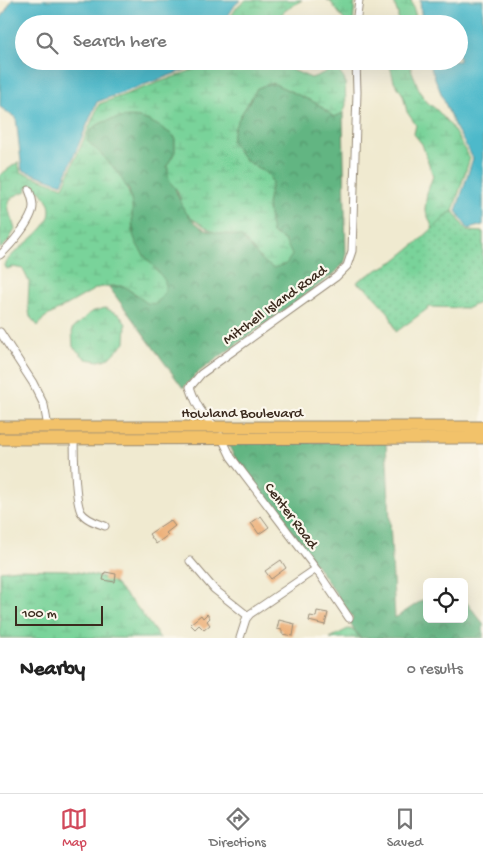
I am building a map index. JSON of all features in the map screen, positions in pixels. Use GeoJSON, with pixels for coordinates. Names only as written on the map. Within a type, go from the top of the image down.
{"type":"FeatureCollection","features":[{"type":"Feature","properties":{"kind":"main road","name":"Howland Boulevard"},"geometry":{"type":"LineString","coordinates":[[0,427],[483,427]]}},
{"type":"Feature","properties":{"kind":"main road","name":"Howland Boulevard"},"geometry":{"type":"LineString","coordinates":[[0,438],[483,438]]}},
{"type":"Feature","properties":{"kind":"street"},"geometry":{"type":"LineString","coordinates":[[357,15],[359,0]]}},
{"type":"Feature","properties":{"kind":"street","name":"Mitchell Island Road"},"geometry":{"type":"LineString","coordinates":[[217,428],[203,415],[190,387],[202,374],[317,291],[347,266],[353,243],[356,70]]}},
{"type":"Feature","properties":{"kind":"street"},"geometry":{"type":"LineString","coordinates":[[0,255],[27,222],[33,207],[30,190]]}},
{"type":"Feature","properties":{"kind":"street"},"geometry":{"type":"LineString","coordinates":[[0,332],[33,383],[44,405],[48,427]]}},
{"type":"Feature","properties":{"kind":"street","name":"Center Road"},"geometry":{"type":"LineString","coordinates":[[217,428],[231,457],[316,569],[349,618]]}},
{"type":"Feature","properties":{"kind":"street"},"geometry":{"type":"LineString","coordinates":[[74,438],[77,490],[81,511],[86,517],[105,526]]}},
{"type":"Feature","properties":{"kind":"street"},"geometry":{"type":"LineString","coordinates":[[190,561],[214,589],[248,616]]}},
{"type":"Feature","properties":{"kind":"street"},"geometry":{"type":"LineString","coordinates":[[240,638],[248,616],[316,569]]}},
{"type":"Feature","properties":{"kind":"green space"},"geometry":{"type":"Polygon","coordinates":[[[246,0],[302,0],[281,15],[232,15],[237,7],[246,0]]]}},
{"type":"Feature","properties":{"kind":"green space"},"geometry":{"type":"Polygon","coordinates":[[[326,0],[355,0],[354,15],[340,15],[330,1],[326,0]]]}},
{"type":"Feature","properties":{"kind":"green space"},"geometry":{"type":"Polygon","coordinates":[[[393,0],[411,0],[415,15],[398,14],[393,0]]]}},
{"type":"Feature","properties":{"kind":"green space"},"geometry":{"type":"Polygon","coordinates":[[[192,70],[292,70],[311,78],[330,70],[338,70],[345,80],[346,105],[343,113],[334,117],[318,104],[273,83],[257,88],[235,126],[231,141],[245,160],[269,175],[272,183],[267,204],[272,233],[285,241],[292,255],[286,264],[273,268],[263,261],[242,237],[214,232],[191,218],[184,210],[177,190],[169,181],[167,166],[175,152],[175,137],[149,121],[134,117],[107,121],[95,126],[91,130],[87,141],[116,170],[126,187],[132,206],[133,230],[136,243],[165,281],[165,292],[156,304],[147,303],[124,286],[97,288],[44,318],[38,326],[30,317],[28,305],[29,282],[23,269],[13,267],[7,269],[4,265],[46,222],[50,213],[48,202],[40,191],[33,191],[32,187],[26,187],[27,191],[13,198],[10,201],[9,210],[15,229],[8,242],[0,249],[0,175],[18,162],[21,172],[63,187],[99,104],[192,70]]]}},
{"type":"Feature","properties":{"kind":"green space"},"geometry":{"type":"Polygon","coordinates":[[[391,70],[411,70],[420,92],[427,102],[451,126],[470,158],[453,211],[433,229],[425,209],[427,193],[433,176],[422,144],[414,134],[416,125],[407,112],[403,95],[394,81],[391,70]]]}},
{"type":"Feature","properties":{"kind":"green space"},"geometry":{"type":"Polygon","coordinates":[[[273,83],[318,104],[334,117],[343,113],[346,258],[344,264],[334,274],[200,371],[183,388],[109,287],[124,286],[137,296],[147,259],[138,248],[133,236],[132,206],[129,190],[87,141],[89,134],[100,123],[128,117],[145,119],[167,131],[175,137],[175,152],[167,166],[178,196],[188,215],[195,223],[204,228],[242,237],[263,261],[285,241],[272,233],[267,204],[272,183],[269,175],[245,160],[231,141],[235,126],[257,88],[273,83]]]}},
{"type":"Feature","properties":{"kind":"green space"},"geometry":{"type":"Polygon","coordinates":[[[453,211],[467,231],[483,232],[483,301],[468,308],[430,307],[396,332],[389,313],[366,288],[357,283],[359,280],[394,261],[453,211]]]}},
{"type":"Feature","properties":{"kind":"green space"},"geometry":{"type":"Polygon","coordinates":[[[105,308],[120,315],[126,324],[125,342],[110,358],[99,361],[86,359],[73,347],[72,329],[91,312],[105,308]]]}},
{"type":"Feature","properties":{"kind":"green space"},"geometry":{"type":"Polygon","coordinates":[[[227,442],[386,442],[395,618],[423,600],[423,623],[468,623],[468,604],[483,623],[483,638],[360,638],[349,622],[353,618],[316,565],[234,456],[227,442]]]}},
{"type":"Feature","properties":{"kind":"green space"},"geometry":{"type":"Polygon","coordinates":[[[17,569],[68,570],[110,579],[136,606],[160,638],[0,638],[0,571],[17,569]]]}},
{"type":"Feature","properties":{"kind":"green space"},"geometry":{"type":"Polygon","coordinates":[[[348,629],[354,630],[360,638],[330,638],[348,629]]]}},
{"type":"Feature","properties":{"kind":"water"},"geometry":{"type":"Polygon","coordinates":[[[12,0],[241,0],[229,15],[15,15],[15,70],[185,70],[97,102],[62,184],[22,170],[16,118],[0,107],[0,20],[12,0]]]}},
{"type":"Feature","properties":{"kind":"water"},"geometry":{"type":"Polygon","coordinates":[[[420,0],[483,0],[483,225],[468,229],[456,211],[473,158],[454,125],[432,70],[468,70],[468,15],[421,15],[420,0]]]}},
{"type":"Feature","properties":{"kind":"building"},"geometry":{"type":"Polygon","coordinates":[[[261,516],[269,527],[259,534],[251,523],[261,516]]]}},
{"type":"Feature","properties":{"kind":"building"},"geometry":{"type":"Polygon","coordinates":[[[170,520],[175,526],[166,533],[168,535],[156,544],[149,534],[170,520]]]}},
{"type":"Feature","properties":{"kind":"building"},"geometry":{"type":"Polygon","coordinates":[[[281,560],[286,568],[271,579],[265,571],[281,560]]]}},
{"type":"Feature","properties":{"kind":"building"},"geometry":{"type":"Polygon","coordinates":[[[105,572],[116,574],[115,582],[103,580],[105,572]]]}},
{"type":"Feature","properties":{"kind":"building"},"geometry":{"type":"Polygon","coordinates":[[[317,611],[328,613],[325,625],[309,621],[310,616],[316,617],[317,611]]]}},
{"type":"Feature","properties":{"kind":"building"},"geometry":{"type":"Polygon","coordinates":[[[207,614],[210,618],[207,621],[210,625],[204,630],[199,625],[195,629],[190,624],[201,615],[203,618],[207,614]]]}},
{"type":"Feature","properties":{"kind":"building"},"geometry":{"type":"Polygon","coordinates":[[[279,620],[295,624],[293,636],[282,634],[282,630],[277,629],[279,620]]]}}]}
